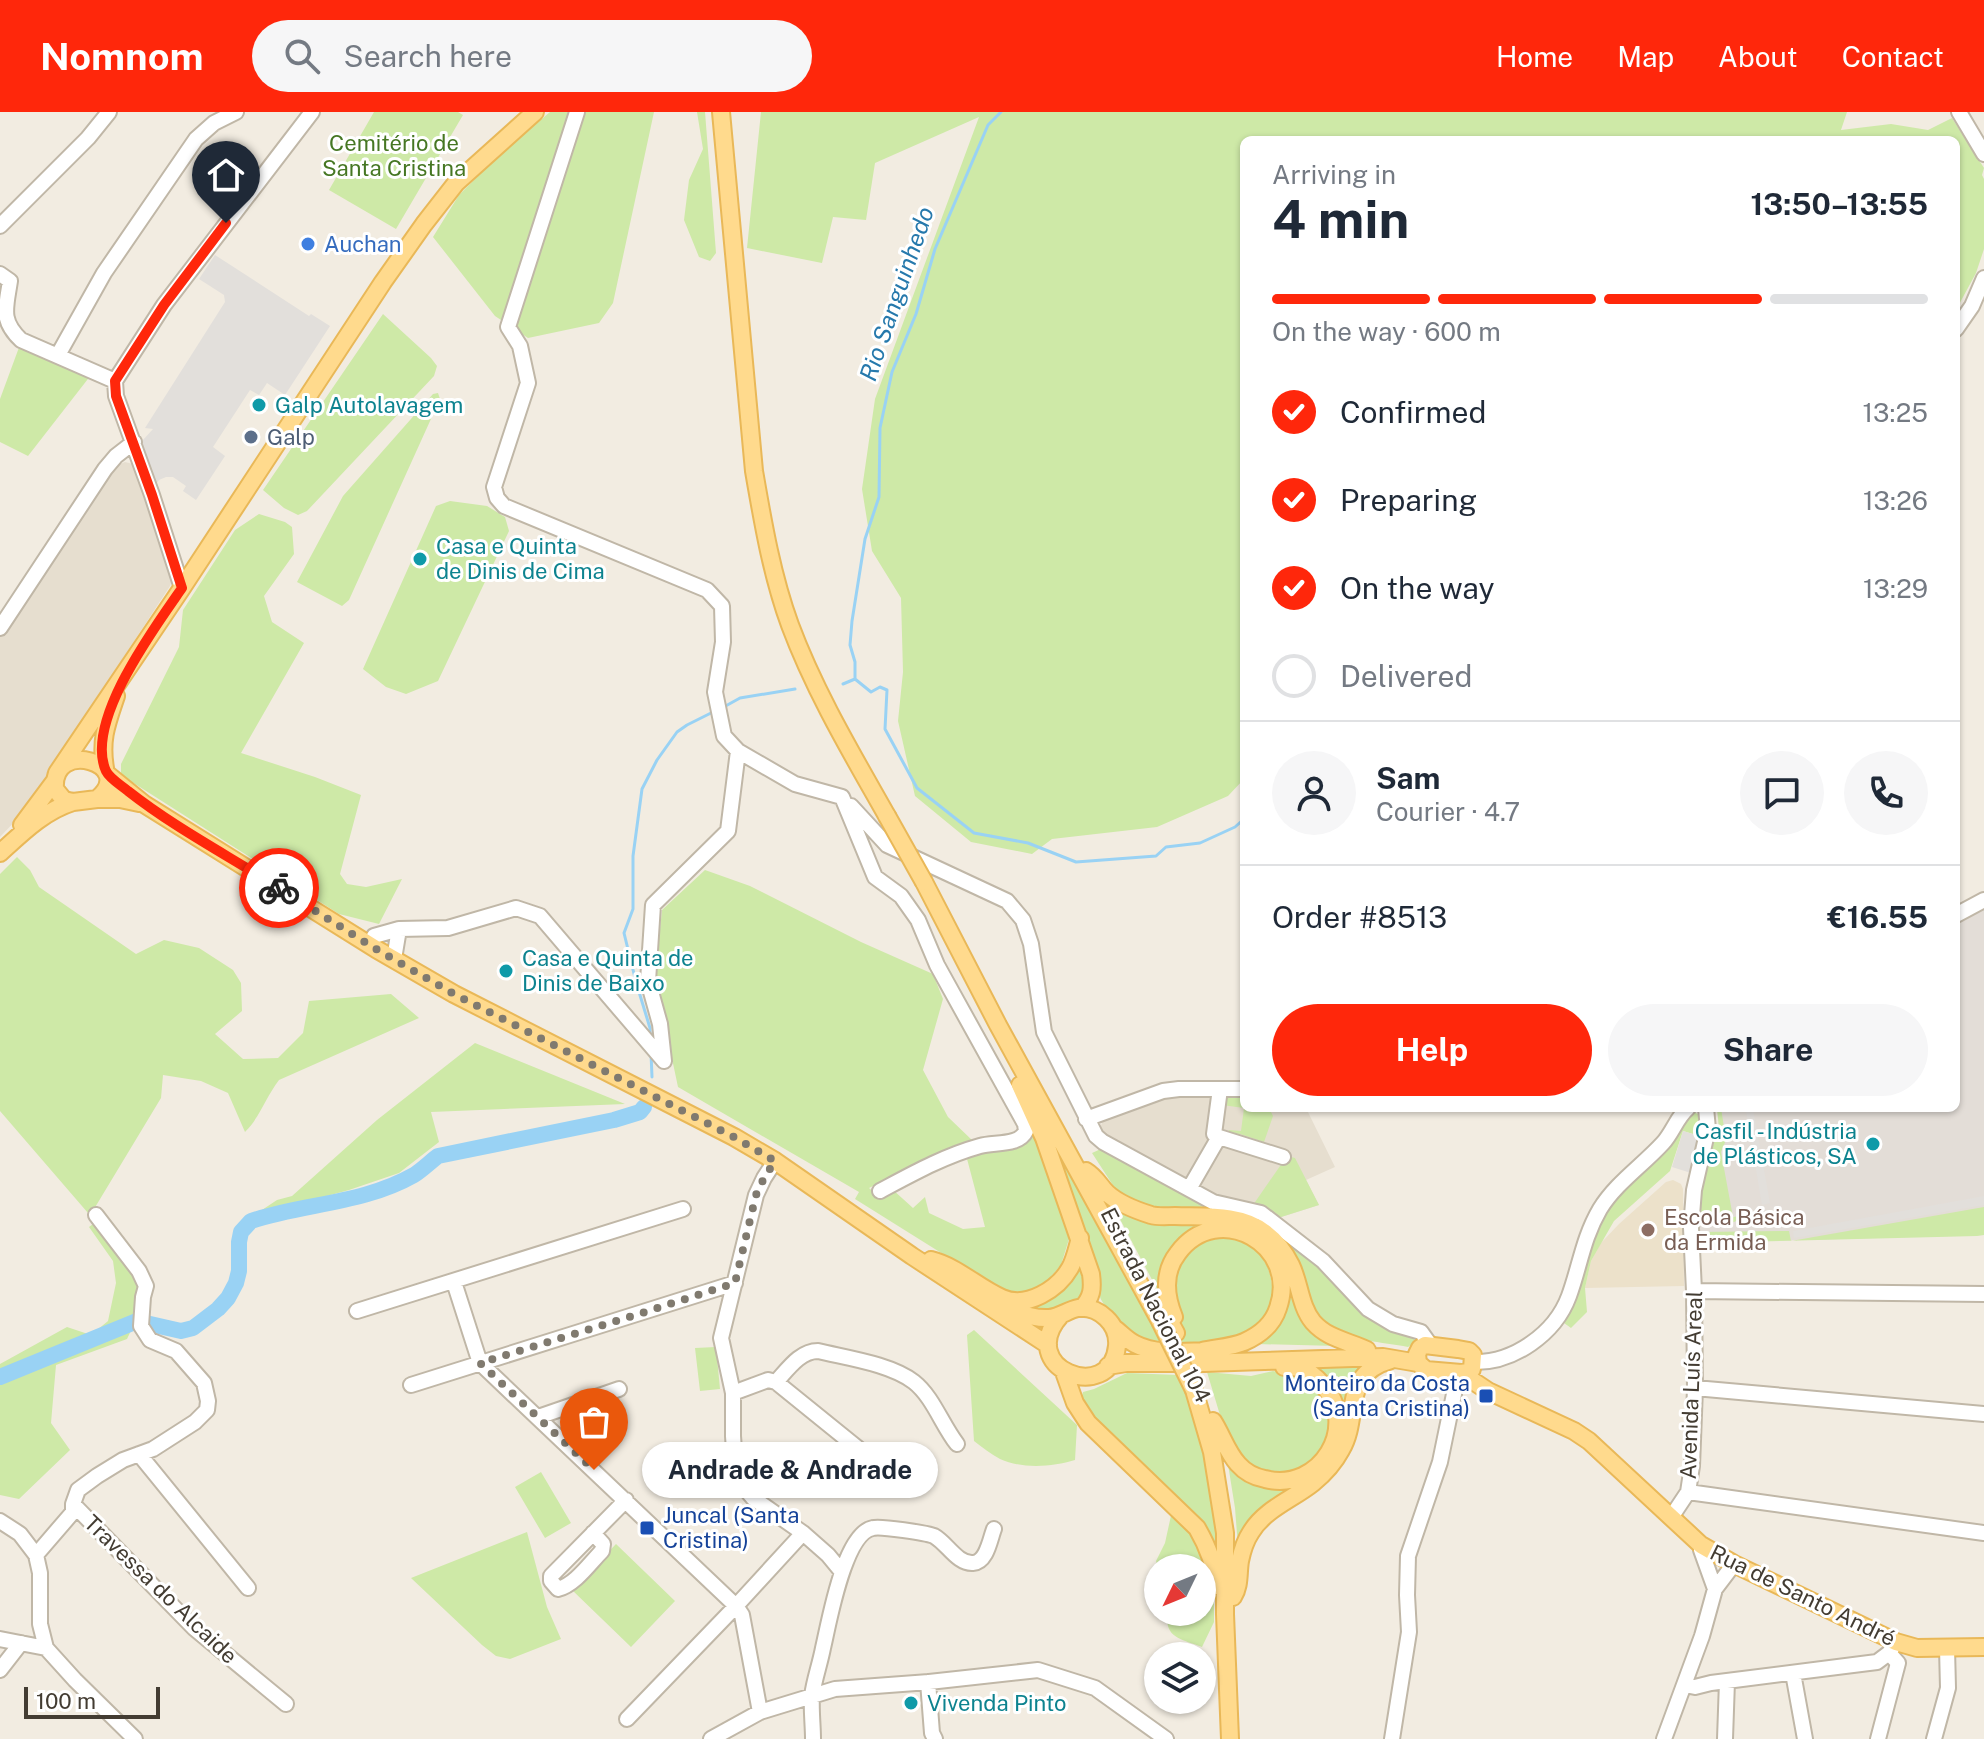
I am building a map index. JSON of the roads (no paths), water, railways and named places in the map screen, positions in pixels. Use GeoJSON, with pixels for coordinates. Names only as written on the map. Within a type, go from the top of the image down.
{"type":"FeatureCollection","features":[{"type":"Feature","properties":{"kind":"main road"},"geometry":{"type":"LineString","coordinates":[[73,802],[58,795],[56,777],[383,282],[456,183],[535,112]]}},
{"type":"Feature","properties":{"kind":"main road"},"geometry":{"type":"LineString","coordinates":[[721,112],[754,471],[777,583],[805,663],[835,724],[954,939]]}},
{"type":"Feature","properties":{"kind":"main road"},"geometry":{"type":"LineString","coordinates":[[97,799],[107,788],[102,751],[104,729],[135,657]]}},
{"type":"Feature","properties":{"kind":"main road"},"geometry":{"type":"LineString","coordinates":[[2,851],[66,764],[75,760],[97,762],[144,804],[370,945],[454,994],[775,1161],[1048,1345]]}},
{"type":"Feature","properties":{"kind":"main road"},"geometry":{"type":"LineString","coordinates":[[2,851],[37,821],[73,802],[120,799],[144,804]]}},
{"type":"Feature","properties":{"kind":"main road","name":"Estrada Nacional 104"},"geometry":{"type":"LineString","coordinates":[[954,939],[998,1025],[1198,1388],[1225,1533],[1228,1699]]}},
{"type":"Feature","properties":{"kind":"main road","name":"Estrada Nacional 104"},"geometry":{"type":"LineString","coordinates":[[954,939],[1176,1333],[1213,1421],[1231,1531],[1233,1597],[1228,1699]]}},
{"type":"Feature","properties":{"kind":"main road"},"geometry":{"type":"LineString","coordinates":[[998,1025],[996,1031],[1044,1138],[1091,1274],[1093,1288],[1082,1308]]}},
{"type":"Feature","properties":{"kind":"main road"},"geometry":{"type":"LineString","coordinates":[[1086,1171],[1095,1176],[1107,1193],[1123,1205],[1154,1216],[1229,1218],[1263,1230],[1275,1241],[1291,1265],[1303,1305],[1312,1321],[1325,1333],[1367,1350]]}},
{"type":"Feature","properties":{"kind":"main road"},"geometry":{"type":"LineString","coordinates":[[832,1200],[1020,1314],[1048,1318],[1082,1308],[1101,1313],[1109,1320],[1117,1338],[1114,1358],[1101,1372],[1083,1377],[1064,1372],[1056,1365],[1050,1356],[1049,1334],[1061,1315]]}},
{"type":"Feature","properties":{"kind":"main road"},"geometry":{"type":"LineString","coordinates":[[1176,1333],[1178,1327],[1166,1286],[1171,1262],[1184,1244],[1204,1232],[1227,1228],[1250,1235],[1268,1249],[1283,1279],[1283,1293],[1275,1315],[1266,1328],[1241,1344],[1202,1351]]}},
{"type":"Feature","properties":{"kind":"main road"},"geometry":{"type":"LineString","coordinates":[[931,1260],[947,1264],[1005,1299],[1023,1301],[1054,1288],[1071,1266],[1080,1238]]}},
{"type":"Feature","properties":{"kind":"main road"},"geometry":{"type":"LineString","coordinates":[[1114,1328],[1135,1344],[1167,1352],[1367,1350],[1422,1354]]}},
{"type":"Feature","properties":{"kind":"main road"},"geometry":{"type":"LineString","coordinates":[[1233,1597],[1237,1590],[1244,1546],[1252,1530],[1273,1509],[1314,1483],[1331,1467],[1349,1431],[1354,1393],[1370,1369],[1398,1358],[1422,1354],[1469,1351],[1473,1355],[1465,1369],[1426,1370],[1422,1354]]}},
{"type":"Feature","properties":{"kind":"main road"},"geometry":{"type":"LineString","coordinates":[[1108,1366],[1126,1363],[1398,1358]]}},
{"type":"Feature","properties":{"kind":"main road"},"geometry":{"type":"LineString","coordinates":[[1213,1421],[1239,1466],[1254,1477],[1275,1482],[1291,1480],[1309,1474],[1324,1461],[1338,1429],[1337,1411],[1330,1393],[1316,1377],[1302,1369],[1273,1365],[1268,1361]]}},
{"type":"Feature","properties":{"kind":"main road","name":"Rua de Santo André"},"geometry":{"type":"LineString","coordinates":[[1465,1369],[1482,1388],[1589,1441],[1701,1545],[1734,1564],[1892,1648],[1984,1647]]}},
{"type":"Feature","properties":{"kind":"main road"},"geometry":{"type":"LineString","coordinates":[[1064,1372],[1075,1403],[1088,1423],[1197,1528],[1216,1570],[1220,1608],[1225,1614]]}},
{"type":"Feature","properties":{"kind":"main road"},"geometry":{"type":"LineString","coordinates":[[1228,1699],[1230,1739]]}},
{"type":"Feature","properties":{"kind":"street"},"geometry":{"type":"LineString","coordinates":[[0,226],[88,138],[109,112]]}},
{"type":"Feature","properties":{"kind":"street"},"geometry":{"type":"LineString","coordinates":[[58,355],[104,273],[196,139],[214,123],[236,112]]}},
{"type":"Feature","properties":{"kind":"street"},"geometry":{"type":"LineString","coordinates":[[577,112],[508,327],[520,346],[528,383],[494,487],[497,498],[504,506],[707,590],[722,606],[723,642],[715,692],[724,736],[738,751],[795,784],[842,797],[887,845],[1007,901],[1023,920],[1031,944],[1044,1032],[1096,1136],[1213,1202],[1261,1213],[1323,1261],[1368,1309],[1393,1324],[1421,1332],[1422,1354]]}},
{"type":"Feature","properties":{"kind":"street"},"geometry":{"type":"LineString","coordinates":[[1959,112],[1984,154]]}},
{"type":"Feature","properties":{"kind":"street"},"geometry":{"type":"LineString","coordinates":[[182,588],[116,396],[115,381],[164,305],[310,113]]}},
{"type":"Feature","properties":{"kind":"street"},"geometry":{"type":"LineString","coordinates":[[0,274],[10,281],[5,321],[10,331],[21,340],[115,381]]}},
{"type":"Feature","properties":{"kind":"street"},"geometry":{"type":"LineString","coordinates":[[1960,323],[1972,306],[1984,278]]}},
{"type":"Feature","properties":{"kind":"street"},"geometry":{"type":"LineString","coordinates":[[0,628],[105,469],[134,442]]}},
{"type":"Feature","properties":{"kind":"street"},"geometry":{"type":"LineString","coordinates":[[370,945],[374,936],[399,929],[448,928],[516,908],[540,916],[664,1061],[660,1024],[648,981],[653,905],[728,831],[738,751]]}},
{"type":"Feature","properties":{"kind":"street"},"geometry":{"type":"LineString","coordinates":[[842,797],[875,877],[901,896],[918,920],[937,965],[1025,1124],[1026,1131],[1017,1140],[981,1146],[928,1165],[880,1191]]}},
{"type":"Feature","properties":{"kind":"street"},"geometry":{"type":"LineString","coordinates":[[1960,913],[1984,900]]}},
{"type":"Feature","properties":{"kind":"street"},"geometry":{"type":"LineString","coordinates":[[394,959],[399,929]]}},
{"type":"Feature","properties":{"kind":"street"},"geometry":{"type":"LineString","coordinates":[[1189,1189],[1213,1134],[1220,1089]]}},
{"type":"Feature","properties":{"kind":"street"},"geometry":{"type":"LineString","coordinates":[[1086,1119],[1163,1091],[1240,1089]]}},
{"type":"Feature","properties":{"kind":"street"},"geometry":{"type":"LineString","coordinates":[[1673,1112],[1673,1128]]}},
{"type":"Feature","properties":{"kind":"street"},"geometry":{"type":"LineString","coordinates":[[1392,1739],[1409,1632],[1408,1556],[1440,1462],[1454,1394],[1465,1369],[1521,1350],[1549,1327],[1569,1297],[1580,1254],[1601,1208],[1620,1184],[1666,1139],[1684,1112]]}},
{"type":"Feature","properties":{"kind":"street","name":"Avenida Luís Areal"},"geometry":{"type":"LineString","coordinates":[[1672,1516],[1688,1492],[1692,1466],[1695,1388],[1691,1228],[1694,1190],[1708,1129],[1706,1112]]}},
{"type":"Feature","properties":{"kind":"street"},"geometry":{"type":"LineString","coordinates":[[1213,1134],[1283,1157]]}},
{"type":"Feature","properties":{"kind":"street"},"geometry":{"type":"LineString","coordinates":[[775,1161],[756,1195],[721,1338],[733,1393],[735,1464],[742,1485],[753,1498],[803,1533],[842,1572]]}},
{"type":"Feature","properties":{"kind":"street"},"geometry":{"type":"LineString","coordinates":[[357,1311],[683,1209]]}},
{"type":"Feature","properties":{"kind":"street"},"geometry":{"type":"LineString","coordinates":[[36,1555],[73,1512],[78,1490],[123,1460],[153,1449],[195,1422],[207,1410],[204,1383],[176,1351],[150,1340],[141,1321],[146,1286],[139,1271],[96,1215]]}},
{"type":"Feature","properties":{"kind":"street"},"geometry":{"type":"LineString","coordinates":[[454,1282],[480,1363],[736,1606],[742,1615],[760,1712]]}},
{"type":"Feature","properties":{"kind":"street"},"geometry":{"type":"LineString","coordinates":[[411,1385],[735,1283]]}},
{"type":"Feature","properties":{"kind":"street"},"geometry":{"type":"LineString","coordinates":[[1694,1291],[1984,1294]]}},
{"type":"Feature","properties":{"kind":"street"},"geometry":{"type":"LineString","coordinates":[[776,1382],[809,1351],[890,1370],[914,1382],[957,1444]]}},
{"type":"Feature","properties":{"kind":"street"},"geometry":{"type":"LineString","coordinates":[[733,1393],[768,1380],[776,1382],[865,1454]]}},
{"type":"Feature","properties":{"kind":"street"},"geometry":{"type":"LineString","coordinates":[[1695,1388],[1984,1414]]}},
{"type":"Feature","properties":{"kind":"street"},"geometry":{"type":"LineString","coordinates":[[538,1417],[619,1389]]}},
{"type":"Feature","properties":{"kind":"street"},"geometry":{"type":"LineString","coordinates":[[139,1454],[248,1588]]}},
{"type":"Feature","properties":{"kind":"street"},"geometry":{"type":"LineString","coordinates":[[1688,1492],[1984,1533]]}},
{"type":"Feature","properties":{"kind":"street"},"geometry":{"type":"LineString","coordinates":[[593,1533],[626,1500]]}},
{"type":"Feature","properties":{"kind":"street","name":"Travessa do Alcaide"},"geometry":{"type":"LineString","coordinates":[[73,1504],[194,1628],[286,1704]]}},
{"type":"Feature","properties":{"kind":"street"},"geometry":{"type":"LineString","coordinates":[[0,1521],[20,1534],[36,1555],[40,1573],[40,1624],[46,1648],[135,1739]]}},
{"type":"Feature","properties":{"kind":"street"},"geometry":{"type":"LineString","coordinates":[[813,1739],[812,1695],[842,1572],[863,1533],[874,1527],[925,1533],[936,1537],[962,1561],[971,1563],[980,1562],[984,1557],[994,1529]]}},
{"type":"Feature","properties":{"kind":"street"},"geometry":{"type":"LineString","coordinates":[[627,1719],[803,1533]]}},
{"type":"Feature","properties":{"kind":"street"},"geometry":{"type":"LineString","coordinates":[[1701,1545],[1715,1589]]}},
{"type":"Feature","properties":{"kind":"street"},"geometry":{"type":"LineString","coordinates":[[1664,1739],[1702,1636],[1715,1589],[1734,1564]]}},
{"type":"Feature","properties":{"kind":"street"},"geometry":{"type":"LineString","coordinates":[[0,1639],[46,1648]]}},
{"type":"Feature","properties":{"kind":"street"},"geometry":{"type":"LineString","coordinates":[[0,1670],[21,1643]]}},
{"type":"Feature","properties":{"kind":"street"},"geometry":{"type":"LineString","coordinates":[[1685,1685],[1695,1687],[1877,1662],[1892,1648],[1898,1663],[1878,1739]]}},
{"type":"Feature","properties":{"kind":"street"},"geometry":{"type":"LineString","coordinates":[[1934,1739],[1948,1688],[1947,1648]]}},
{"type":"Feature","properties":{"kind":"street"},"geometry":{"type":"LineString","coordinates":[[711,1739],[760,1712],[835,1689],[1038,1670],[1095,1688],[1166,1739]]}},
{"type":"Feature","properties":{"kind":"street"},"geometry":{"type":"LineString","coordinates":[[1793,1673],[1805,1739]]}},
{"type":"Feature","properties":{"kind":"street"},"geometry":{"type":"LineString","coordinates":[[1725,1739],[1727,1681]]}},
{"type":"Feature","properties":{"kind":"street"},"geometry":{"type":"LineString","coordinates":[[928,1682],[935,1739]]}},
{"type":"Feature","properties":{"kind":"street"},"geometry":{"type":"LineString","coordinates":[[1883,1721],[1892,1724],[1888,1739]]}},
{"type":"Feature","properties":{"kind":"waterway","name":"Rio Sanguinhedo"},"geometry":{"type":"LineString","coordinates":[[843,684],[855,679],[855,662],[850,645],[852,621],[865,539],[879,497],[880,428],[892,372],[916,314],[935,249],[988,125],[1001,112]]}},
{"type":"Feature","properties":{"kind":"waterway"},"geometry":{"type":"LineString","coordinates":[[855,679],[871,692],[880,687],[887,690],[885,729],[917,788],[974,833],[1028,843],[1076,862],[1156,856],[1166,847],[1200,843],[1240,823]]}},
{"type":"Feature","properties":{"kind":"waterway","name":"Rio Sanguinhedo"},"geometry":{"type":"LineString","coordinates":[[722,708],[740,698],[795,689]]}},
{"type":"Feature","properties":{"kind":"waterway","name":"Rio Sanguinhedo"},"geometry":{"type":"LineString","coordinates":[[650,1037],[624,933],[633,909],[633,856],[642,789],[677,732],[715,711]]}},
{"type":"Feature","properties":{"kind":"waterway","name":"Rio Sanguinhedo"},"geometry":{"type":"LineString","coordinates":[[651,1053],[652,1077]]}},
{"type":"Feature","properties":{"kind":"waterway","name":"Rio Sanguinhedo"},"geometry":{"type":"LineString","coordinates":[[0,1377],[137,1321],[181,1331],[193,1328],[228,1298],[239,1271],[241,1232],[251,1221],[375,1192],[414,1175],[438,1156],[614,1120],[640,1112],[644,1107]]}},
{"type":"Feature","properties":{"kind":"place","name":"Auchan"},"geometry":{"type":"Point","coordinates":[308,244]}},
{"type":"Feature","properties":{"kind":"place","name":"Galp Autolavagem"},"geometry":{"type":"Point","coordinates":[259,405]}},
{"type":"Feature","properties":{"kind":"place","name":"Galp"},"geometry":{"type":"Point","coordinates":[251,437]}},
{"type":"Feature","properties":{"kind":"place","name":"Casa e Quinta de Dinis de Cima"},"geometry":{"type":"Point","coordinates":[420,559]}},
{"type":"Feature","properties":{"kind":"place","name":"Casa e Quinta de Dinis de Baixo"},"geometry":{"type":"Point","coordinates":[506,971]}},
{"type":"Feature","properties":{"kind":"place","name":"Casfil - Indústria de Plásticos, SA"},"geometry":{"type":"Point","coordinates":[1873,1144]}},
{"type":"Feature","properties":{"kind":"place","name":"Escola Básica da Ermida"},"geometry":{"type":"Point","coordinates":[1648,1230]}},
{"type":"Feature","properties":{"kind":"place","name":"Monteiro da Costa (Santa Cristina)"},"geometry":{"type":"Point","coordinates":[1486,1396]}},
{"type":"Feature","properties":{"kind":"place","name":"Andrade & Andrade"},"geometry":{"type":"Point","coordinates":[594,1470]}},
{"type":"Feature","properties":{"kind":"place","name":"Juncal (Santa Cristina)"},"geometry":{"type":"Point","coordinates":[647,1528]}},
{"type":"Feature","properties":{"kind":"place","name":"Vivenda Pinto"},"geometry":{"type":"Point","coordinates":[911,1703]}},
{"type":"Feature","properties":{"kind":"park label","name":"Cemitério de Santa Cristina"},"geometry":{"type":"Point","coordinates":[394,156]}}]}
